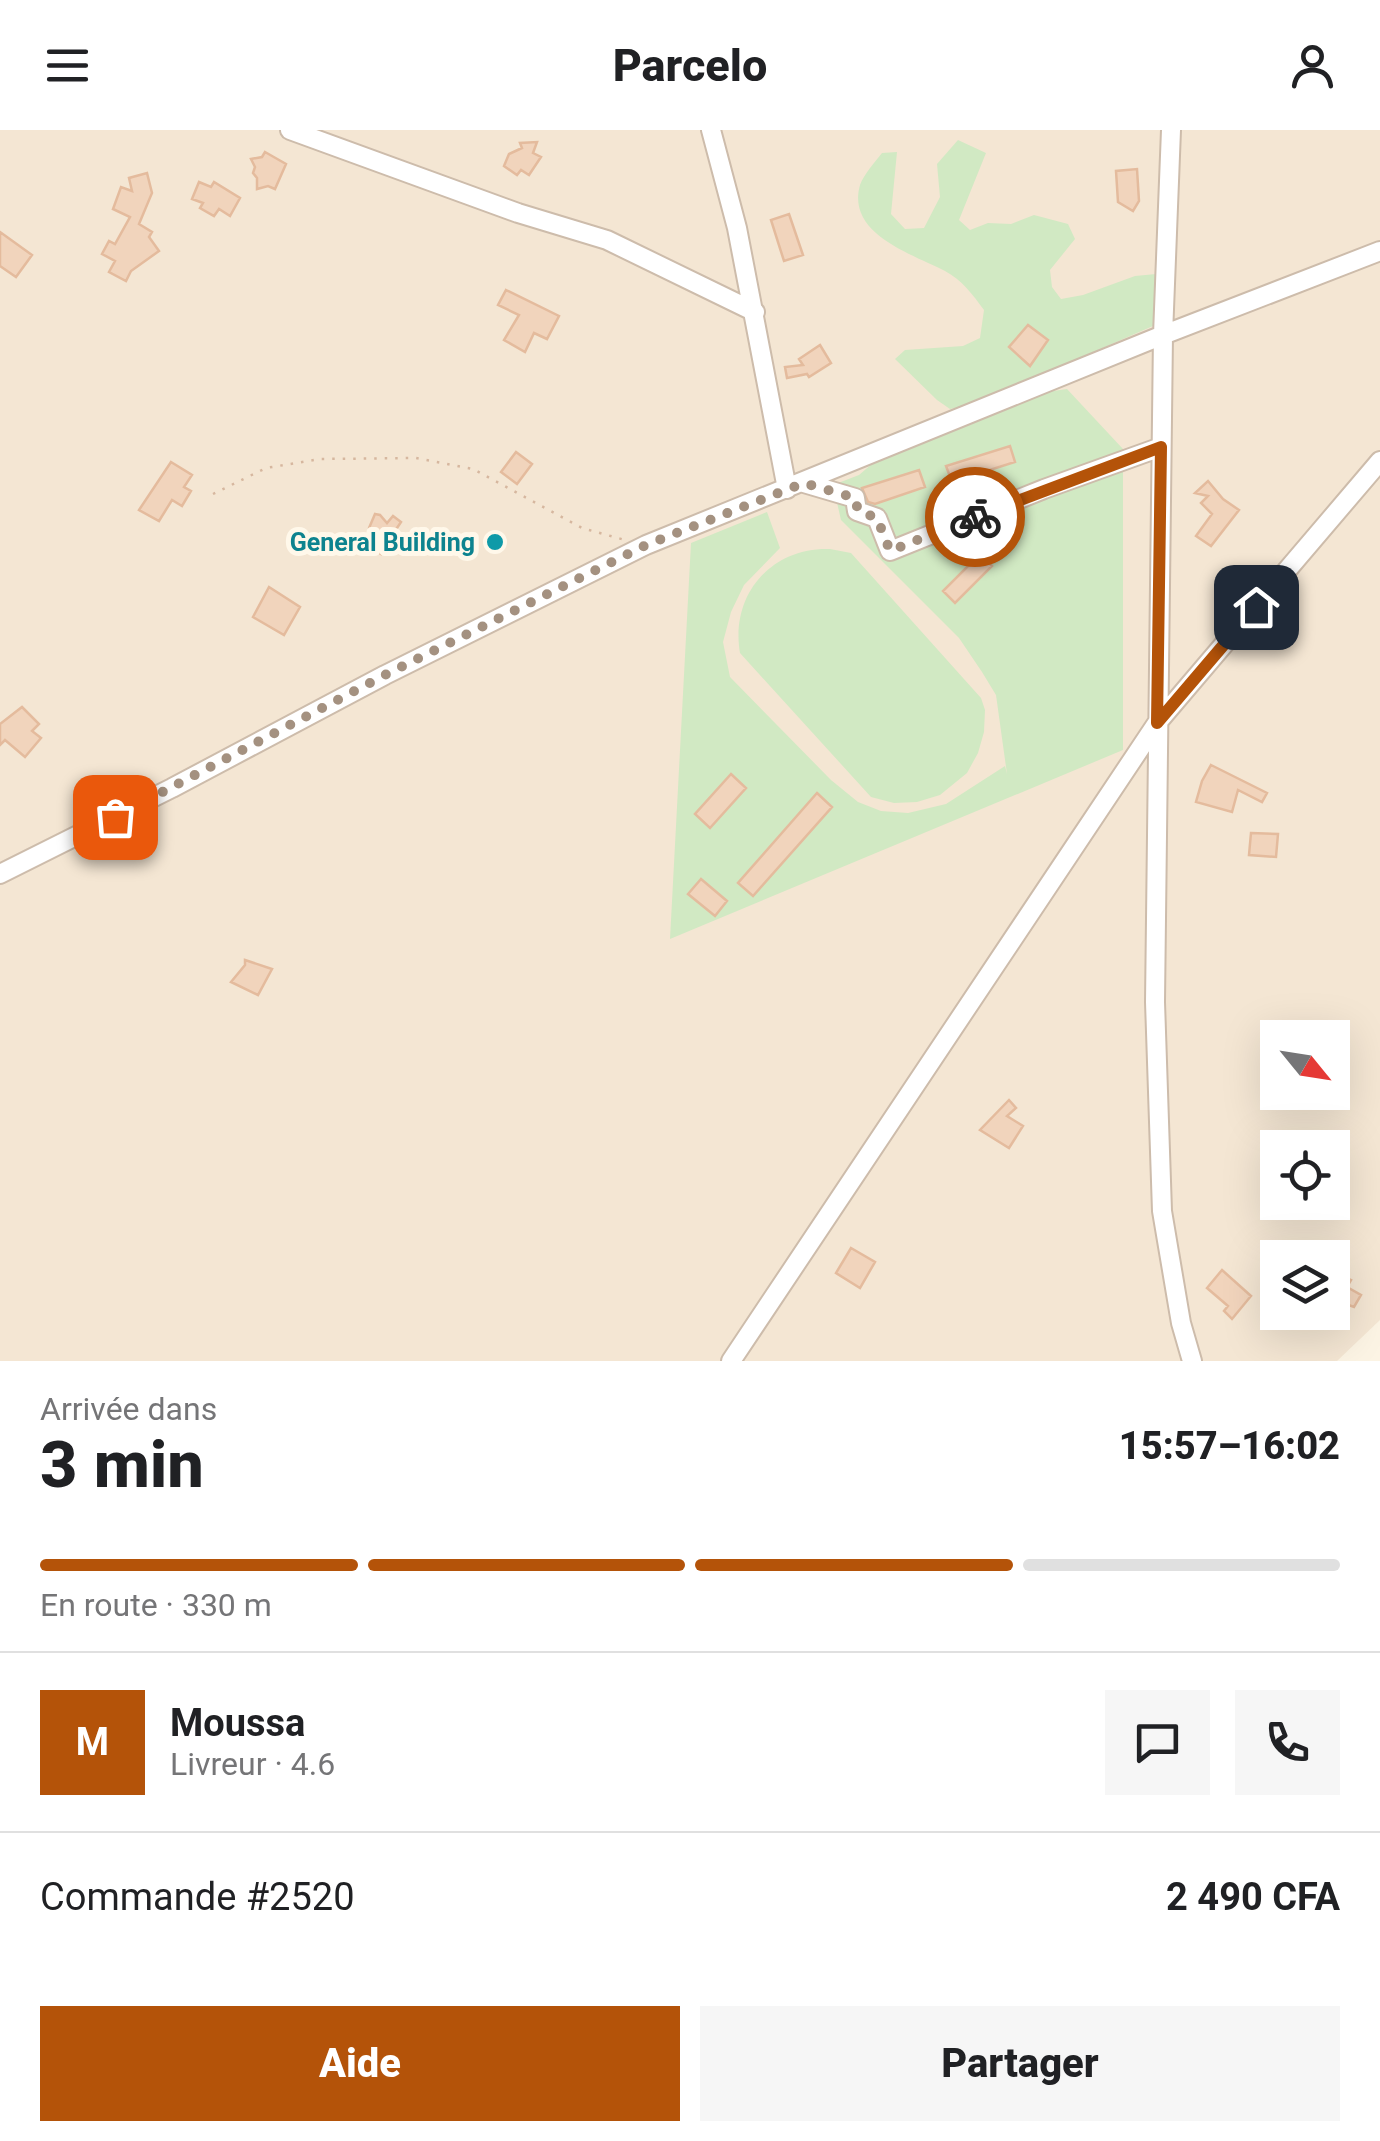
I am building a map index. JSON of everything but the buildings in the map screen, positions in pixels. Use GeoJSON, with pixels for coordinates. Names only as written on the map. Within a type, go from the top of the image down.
{"type":"FeatureCollection","features":[{"type":"Feature","properties":{"kind":"street"},"geometry":{"type":"LineString","coordinates":[[290,130],[518,214],[607,240],[754,312]]}},
{"type":"Feature","properties":{"kind":"street"},"geometry":{"type":"LineString","coordinates":[[710,130],[737,228],[795,486]]}},
{"type":"Feature","properties":{"kind":"street"},"geometry":{"type":"LineString","coordinates":[[1171,130],[1163,335],[1154,1002],[1162,1212],[1181,1322],[1192,1361]]}},
{"type":"Feature","properties":{"kind":"street"},"geometry":{"type":"LineString","coordinates":[[0,874],[646,545],[1380,251]]}},
{"type":"Feature","properties":{"kind":"street"},"geometry":{"type":"LineString","coordinates":[[795,486],[855,498],[858,511],[877,518],[890,551],[1161,447]]}},
{"type":"Feature","properties":{"kind":"street"},"geometry":{"type":"LineString","coordinates":[[731,1361],[1157,723],[1380,461]]}},
{"type":"Feature","properties":{"kind":"path"},"geometry":{"type":"LineString","coordinates":[[212,494],[266,468],[320,459],[416,458],[473,468],[582,528],[646,545]]}},
{"type":"Feature","properties":{"kind":"shaded area"},"geometry":{"type":"Polygon","coordinates":[[[0,130],[1380,130],[1380,1320],[1337,1361],[0,1361],[0,130]]]}},
{"type":"Feature","properties":{"kind":"green space"},"geometry":{"type":"Polygon","coordinates":[[[958,140],[986,153],[959,220],[970,230],[988,223],[1011,224],[1034,215],[1068,224],[1075,239],[1050,270],[1052,287],[1061,299],[1135,276],[1156,274],[1158,315],[1153,326],[974,404],[950,409],[937,400],[895,359],[905,350],[963,346],[980,338],[984,310],[951,275],[900,249],[872,229],[858,202],[860,185],[873,164],[882,153],[897,152],[891,214],[905,229],[924,228],[940,197],[937,164],[958,140]]]}},
{"type":"Feature","properties":{"kind":"green space"},"geometry":{"type":"Polygon","coordinates":[[[1067,389],[1123,449],[1123,750],[670,939],[691,543],[767,512],[780,548],[744,585],[731,612],[723,642],[730,677],[831,780],[858,802],[881,811],[908,813],[946,804],[1005,766],[1007,774],[996,695],[959,638],[841,520],[833,485],[859,475],[873,463],[1040,393],[1067,389]]]}},
{"type":"Feature","properties":{"kind":"green space"},"geometry":{"type":"Polygon","coordinates":[[[830,549],[851,553],[981,698],[984,732],[978,753],[967,773],[940,795],[894,803],[871,797],[740,653],[742,612],[759,578],[790,556],[830,549]]]}},
{"type":"Feature","properties":{"kind":"way so far"},"geometry":{"type":"LineString","coordinates":[[115,817],[385,675],[646,545],[804,483],[855,498],[858,511],[877,518],[890,551],[975,517]]}},
{"type":"Feature","properties":{"kind":"place","name":"General Building"},"geometry":{"type":"Point","coordinates":[495,542]}},
{"type":"Feature","properties":{"kind":"route"},"geometry":{"type":"LineString","coordinates":[[975,517],[1161,447],[1157,723],[1256,607]]}}]}
